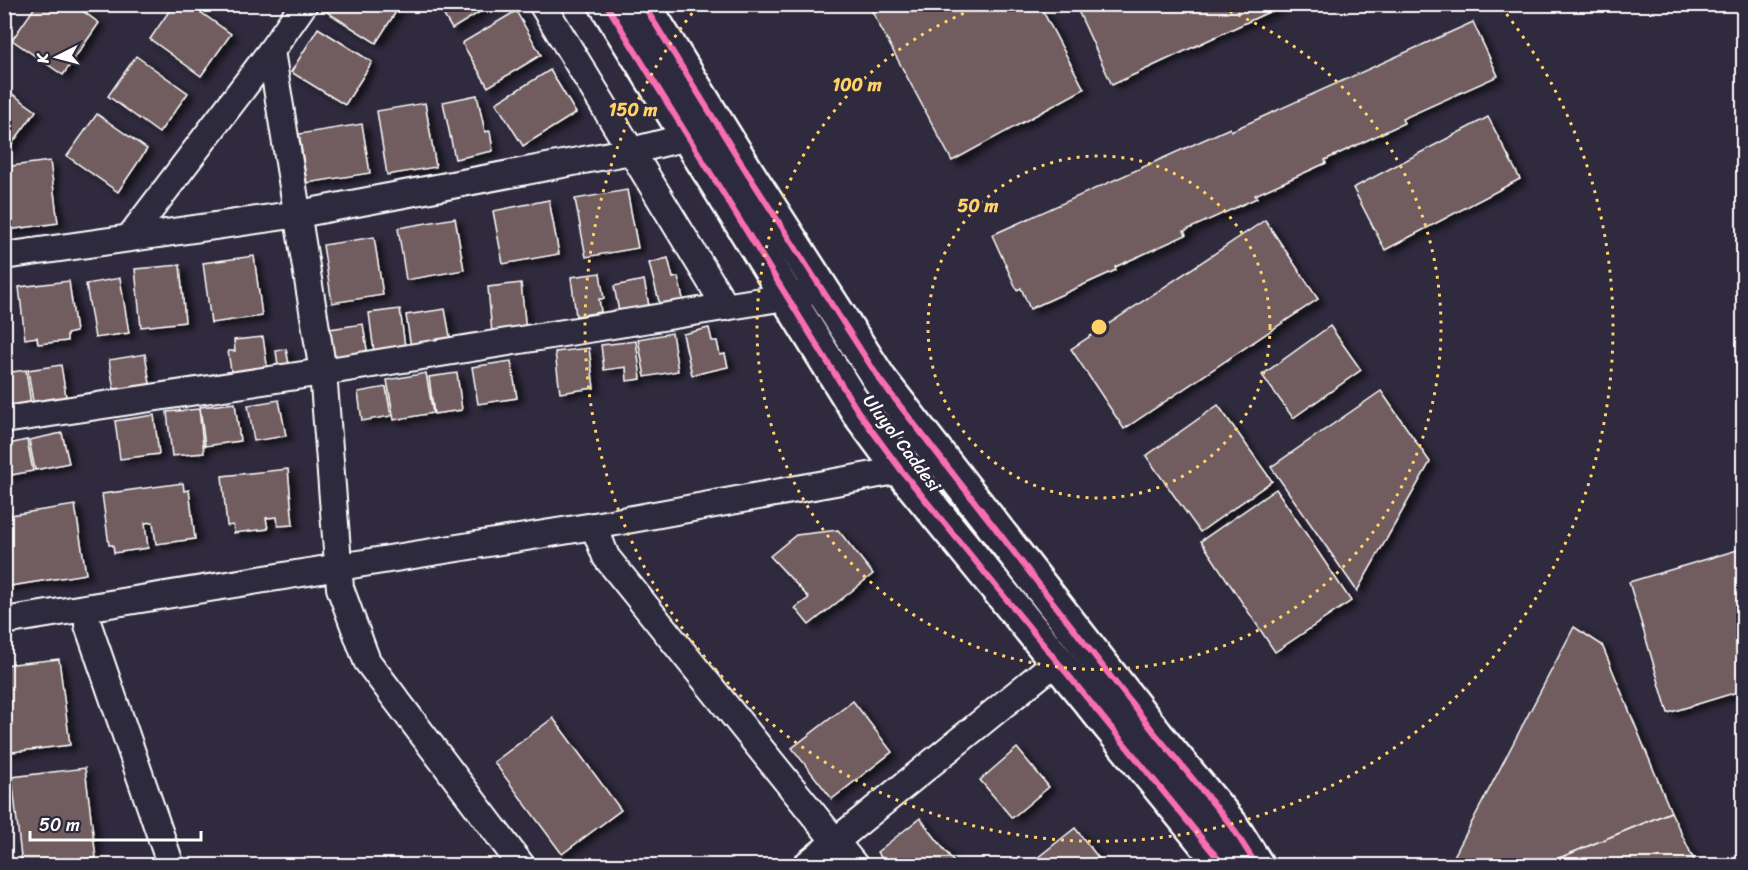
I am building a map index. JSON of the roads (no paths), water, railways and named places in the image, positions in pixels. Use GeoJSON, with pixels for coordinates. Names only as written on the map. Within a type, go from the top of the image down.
{"type":"FeatureCollection","features":[{"type":"Feature","properties":{"kind":"main road","name":"Uluyol Caddesi"},"geometry":{"type":"LineString","coordinates":[[606,4],[859,413],[901,470],[1224,866]]}},
{"type":"Feature","properties":{"kind":"main road","name":"Uluyol Caddesi"},"geometry":{"type":"LineString","coordinates":[[643,4],[880,380],[1157,736],[1231,825],[1257,866]]}},
{"type":"Feature","properties":{"kind":"street"},"geometry":{"type":"LineString","coordinates":[[542,4],[726,307]]}},
{"type":"Feature","properties":{"kind":"street"},"geometry":{"type":"LineString","coordinates":[[129,238],[271,51],[293,9]]}},
{"type":"Feature","properties":{"kind":"street"},"geometry":{"type":"LineString","coordinates":[[271,51],[323,372],[340,588],[367,661],[522,866]]}},
{"type":"Feature","properties":{"kind":"street"},"geometry":{"type":"LineString","coordinates":[[4,256],[299,214],[631,151],[687,137]]}},
{"type":"Feature","properties":{"kind":"street"},"geometry":{"type":"LineString","coordinates":[[4,420],[323,372],[787,298],[822,290]]}},
{"type":"Feature","properties":{"kind":"street"},"geometry":{"type":"LineString","coordinates":[[4,621],[594,526],[901,470]]}},
{"type":"Feature","properties":{"kind":"street"},"geometry":{"type":"LineString","coordinates":[[594,526],[606,557],[855,866]]}},
{"type":"Feature","properties":{"kind":"street"},"geometry":{"type":"LineString","coordinates":[[88,625],[171,866]]}},
{"type":"Feature","properties":{"kind":"street"},"geometry":{"type":"LineString","coordinates":[[805,866],[1057,661]]}}]}
